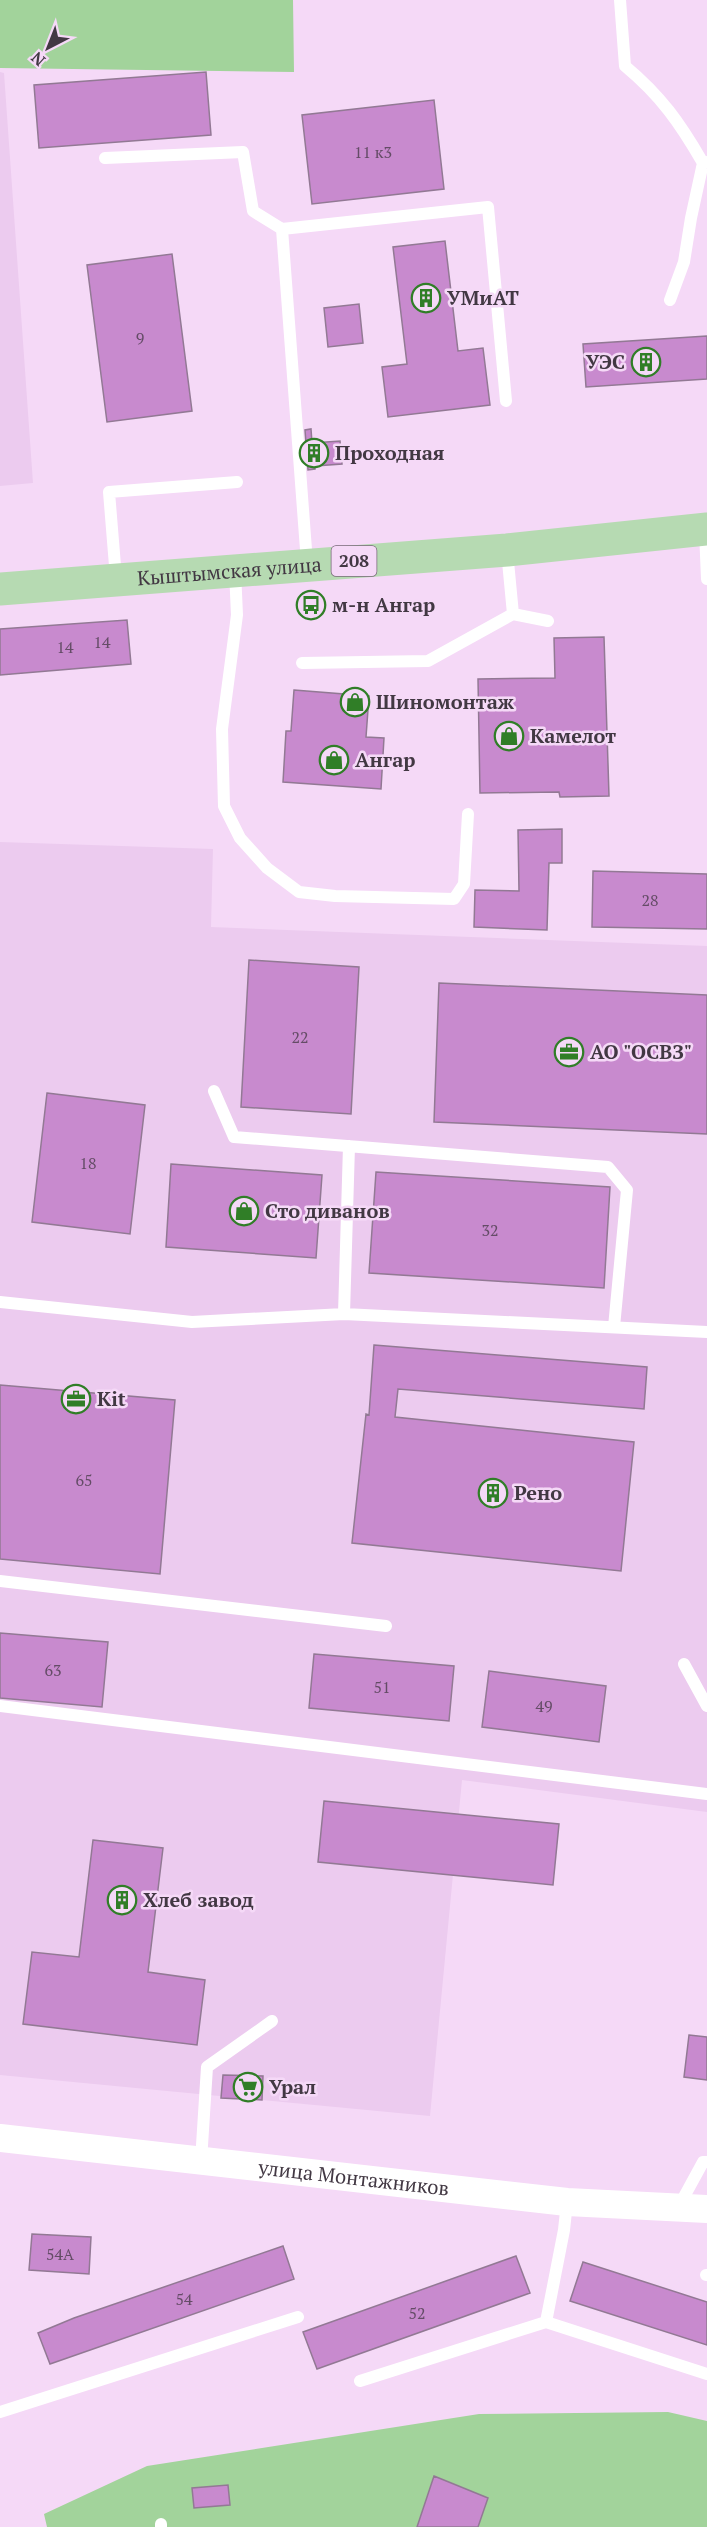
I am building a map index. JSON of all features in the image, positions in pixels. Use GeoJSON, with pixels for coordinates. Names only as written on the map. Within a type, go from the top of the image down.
{"type":"FeatureCollection","features":[{"type":"Feature","properties":{"kind":"main road","name":"Кыштымская улица"},"geometry":{"type":"LineString","coordinates":[[0,589],[507,550],[706,529]]}},
{"type":"Feature","properties":{"kind":"street","name":"улица Монтажников"},"geometry":{"type":"LineString","coordinates":[[0,2138],[567,2202],[693,2208]]}},
{"type":"Feature","properties":{"kind":"lane"},"geometry":{"type":"LineString","coordinates":[[620,0],[624,66],[650,87],[679,122],[705,163],[691,218],[684,262],[670,300]]}},
{"type":"Feature","properties":{"kind":"lane"},"geometry":{"type":"LineString","coordinates":[[105,158],[243,152],[253,211],[282,229],[488,207],[506,400]]}},
{"type":"Feature","properties":{"kind":"lane"},"geometry":{"type":"LineString","coordinates":[[282,229],[308,564]]}},
{"type":"Feature","properties":{"kind":"lane"},"geometry":{"type":"LineString","coordinates":[[116,579],[109,492],[237,482]]}},
{"type":"Feature","properties":{"kind":"lane"},"geometry":{"type":"LineString","coordinates":[[706,529],[707,579]]}},
{"type":"Feature","properties":{"kind":"lane"},"geometry":{"type":"LineString","coordinates":[[507,550],[513,614]]}},
{"type":"Feature","properties":{"kind":"lane"},"geometry":{"type":"LineString","coordinates":[[235,570],[237,615],[222,729],[224,806],[240,838],[267,868],[299,892],[335,896],[454,899],[464,884],[468,814]]}},
{"type":"Feature","properties":{"kind":"lane"},"geometry":{"type":"LineString","coordinates":[[302,663],[428,662],[513,614],[548,621]]}},
{"type":"Feature","properties":{"kind":"lane"},"geometry":{"type":"LineString","coordinates":[[214,1091],[234,1137],[608,1167],[627,1190],[614,1327]]}},
{"type":"Feature","properties":{"kind":"lane"},"geometry":{"type":"LineString","coordinates":[[344,1314],[348,1146]]}},
{"type":"Feature","properties":{"kind":"lane"},"geometry":{"type":"LineString","coordinates":[[0,1302],[192,1322],[344,1314],[707,1332]]}},
{"type":"Feature","properties":{"kind":"lane"},"geometry":{"type":"LineString","coordinates":[[0,1581],[386,1626]]}},
{"type":"Feature","properties":{"kind":"lane"},"geometry":{"type":"LineString","coordinates":[[684,1664],[707,1706]]}},
{"type":"Feature","properties":{"kind":"lane"},"geometry":{"type":"LineString","coordinates":[[0,1706],[707,1794]]}},
{"type":"Feature","properties":{"kind":"lane"},"geometry":{"type":"LineString","coordinates":[[201,2161],[207,2067],[272,2021]]}},
{"type":"Feature","properties":{"kind":"lane"},"geometry":{"type":"LineString","coordinates":[[693,2208],[703,2162],[707,2162]]}},
{"type":"Feature","properties":{"kind":"lane"},"geometry":{"type":"LineString","coordinates":[[546,2322],[564,2230],[567,2202]]}},
{"type":"Feature","properties":{"kind":"lane"},"geometry":{"type":"LineString","coordinates":[[0,2412],[298,2317]]}},
{"type":"Feature","properties":{"kind":"lane"},"geometry":{"type":"LineString","coordinates":[[360,2381],[546,2322],[707,2374]]}},
{"type":"Feature","properties":{"kind":"shaded area"},"geometry":{"type":"Polygon","coordinates":[[[0,72],[4,73],[33,483],[0,486],[0,72]]]}},
{"type":"Feature","properties":{"kind":"shaded area"},"geometry":{"type":"Polygon","coordinates":[[[0,842],[213,849],[211,927],[707,946],[707,1812],[462,1780],[430,2116],[0,2075],[0,842]]]}},
{"type":"Feature","properties":{"kind":"green space"},"geometry":{"type":"Polygon","coordinates":[[[0,0],[293,0],[294,72],[0,68],[0,0]]]}},
{"type":"Feature","properties":{"kind":"green space"},"geometry":{"type":"Polygon","coordinates":[[[668,2412],[707,2421],[707,2527],[47,2527],[44,2514],[147,2466],[479,2414],[668,2412]]]}},
{"type":"Feature","properties":{"kind":"building"},"geometry":{"type":"Polygon","coordinates":[[[206,72],[211,135],[39,148],[34,85],[206,72]]]}},
{"type":"Feature","properties":{"kind":"building"},"geometry":{"type":"Polygon","coordinates":[[[434,100],[444,189],[312,204],[302,115],[434,100]]]}},
{"type":"Feature","properties":{"kind":"building","name":"УМиАТ"},"geometry":{"type":"Polygon","coordinates":[[[445,241],[458,351],[483,348],[490,405],[388,417],[382,367],[407,364],[393,247],[445,241]]]}},
{"type":"Feature","properties":{"kind":"building"},"geometry":{"type":"Polygon","coordinates":[[[172,254],[192,411],[107,422],[87,265],[172,254]]]}},
{"type":"Feature","properties":{"kind":"building"},"geometry":{"type":"Polygon","coordinates":[[[359,304],[363,343],[328,347],[324,308],[359,304]]]}},
{"type":"Feature","properties":{"kind":"building","name":"УЭС"},"geometry":{"type":"Polygon","coordinates":[[[707,336],[707,379],[586,387],[583,344],[707,336]]]}},
{"type":"Feature","properties":{"kind":"building"},"geometry":{"type":"Polygon","coordinates":[[[311,429],[312,443],[340,441],[342,464],[315,466],[315,469],[308,470],[305,430],[311,429]]]}},
{"type":"Feature","properties":{"kind":"building"},"geometry":{"type":"Polygon","coordinates":[[[127,620],[131,664],[0,675],[0,629],[127,620]]]}},
{"type":"Feature","properties":{"kind":"building"},"geometry":{"type":"Polygon","coordinates":[[[604,637],[609,796],[560,797],[559,792],[480,793],[478,679],[555,678],[554,638],[604,637]]]}},
{"type":"Feature","properties":{"kind":"building","name":"Ангар"},"geometry":{"type":"Polygon","coordinates":[[[294,690],[369,696],[366,737],[384,738],[381,789],[283,782],[286,731],[291,731],[294,690]]]}},
{"type":"Feature","properties":{"kind":"building"},"geometry":{"type":"Polygon","coordinates":[[[562,829],[562,863],[549,863],[547,930],[474,927],[475,890],[519,891],[518,830],[562,829]]]}},
{"type":"Feature","properties":{"kind":"building"},"geometry":{"type":"Polygon","coordinates":[[[593,871],[707,874],[707,929],[592,927],[593,871]]]}},
{"type":"Feature","properties":{"kind":"building"},"geometry":{"type":"Polygon","coordinates":[[[249,960],[359,967],[351,1114],[241,1107],[249,960]]]}},
{"type":"Feature","properties":{"kind":"building"},"geometry":{"type":"Polygon","coordinates":[[[439,983],[707,995],[707,1134],[434,1122],[439,983]]]}},
{"type":"Feature","properties":{"kind":"building"},"geometry":{"type":"Polygon","coordinates":[[[47,1093],[145,1105],[130,1234],[32,1222],[47,1093]]]}},
{"type":"Feature","properties":{"kind":"building","name":"Сто диванов"},"geometry":{"type":"Polygon","coordinates":[[[171,1164],[322,1175],[316,1258],[166,1247],[171,1164]]]}},
{"type":"Feature","properties":{"kind":"building"},"geometry":{"type":"Polygon","coordinates":[[[376,1172],[610,1187],[604,1288],[369,1273],[376,1172]]]}},
{"type":"Feature","properties":{"kind":"building","name":"Рено"},"geometry":{"type":"Polygon","coordinates":[[[374,1345],[647,1367],[644,1409],[398,1389],[395,1417],[634,1442],[621,1571],[352,1543],[366,1414],[369,1415],[374,1345]]]}},
{"type":"Feature","properties":{"kind":"building"},"geometry":{"type":"Polygon","coordinates":[[[0,1385],[175,1400],[160,1574],[0,1559],[0,1385]]]}},
{"type":"Feature","properties":{"kind":"building"},"geometry":{"type":"Polygon","coordinates":[[[0,1633],[108,1642],[102,1707],[0,1698],[0,1633]]]}},
{"type":"Feature","properties":{"kind":"building"},"geometry":{"type":"Polygon","coordinates":[[[314,1654],[454,1666],[449,1721],[309,1708],[314,1654]]]}},
{"type":"Feature","properties":{"kind":"building"},"geometry":{"type":"Polygon","coordinates":[[[489,1671],[606,1686],[599,1742],[482,1727],[489,1671]]]}},
{"type":"Feature","properties":{"kind":"building"},"geometry":{"type":"Polygon","coordinates":[[[324,1801],[559,1824],[553,1885],[318,1862],[324,1801]]]}},
{"type":"Feature","properties":{"kind":"building","name":"Хлеб завод"},"geometry":{"type":"Polygon","coordinates":[[[93,1840],[163,1848],[148,1972],[205,1980],[197,2045],[23,2024],[32,1952],[79,1957],[93,1840]]]}},
{"type":"Feature","properties":{"kind":"building"},"geometry":{"type":"Polygon","coordinates":[[[689,2035],[707,2037],[707,2080],[684,2077],[689,2035]]]}},
{"type":"Feature","properties":{"kind":"building","name":"Урал"},"geometry":{"type":"Polygon","coordinates":[[[223,2075],[263,2076],[262,2100],[221,2098],[223,2075]]]}},
{"type":"Feature","properties":{"kind":"building"},"geometry":{"type":"Polygon","coordinates":[[[32,2234],[91,2237],[89,2274],[29,2270],[32,2234]]]}},
{"type":"Feature","properties":{"kind":"building"},"geometry":{"type":"Polygon","coordinates":[[[283,2246],[294,2279],[50,2364],[38,2333],[74,2318],[283,2246]]]}},
{"type":"Feature","properties":{"kind":"building"},"geometry":{"type":"Polygon","coordinates":[[[516,2256],[530,2293],[317,2369],[303,2332],[516,2256]]]}},
{"type":"Feature","properties":{"kind":"building"},"geometry":{"type":"Polygon","coordinates":[[[583,2262],[707,2302],[707,2345],[570,2301],[583,2262]]]}},
{"type":"Feature","properties":{"kind":"building"},"geometry":{"type":"Polygon","coordinates":[[[434,2476],[488,2498],[478,2527],[417,2527],[434,2476]]]}},
{"type":"Feature","properties":{"kind":"building"},"geometry":{"type":"Polygon","coordinates":[[[228,2485],[230,2505],[194,2508],[192,2488],[228,2485]]]}},
{"type":"Feature","properties":{"kind":"place","name":"УМиАТ"},"geometry":{"type":"Point","coordinates":[426,298]}},
{"type":"Feature","properties":{"kind":"place","name":"УЭС"},"geometry":{"type":"Point","coordinates":[646,362]}},
{"type":"Feature","properties":{"kind":"place","name":"Проходная"},"geometry":{"type":"Point","coordinates":[314,453]}},
{"type":"Feature","properties":{"kind":"place","name":"м-н Ангар"},"geometry":{"type":"Point","coordinates":[311,605]}},
{"type":"Feature","properties":{"kind":"place","name":"Шиномонтаж"},"geometry":{"type":"Point","coordinates":[355,702]}},
{"type":"Feature","properties":{"kind":"place","name":"Камелот"},"geometry":{"type":"Point","coordinates":[509,736]}},
{"type":"Feature","properties":{"kind":"place","name":"Ангар"},"geometry":{"type":"Point","coordinates":[334,760]}},
{"type":"Feature","properties":{"kind":"place","name":"АО \"ОСВЗ\""},"geometry":{"type":"Point","coordinates":[569,1052]}},
{"type":"Feature","properties":{"kind":"place","name":"Сто диванов"},"geometry":{"type":"Point","coordinates":[244,1211]}},
{"type":"Feature","properties":{"kind":"place","name":"Kit"},"geometry":{"type":"Point","coordinates":[76,1399]}},
{"type":"Feature","properties":{"kind":"place","name":"Рено"},"geometry":{"type":"Point","coordinates":[493,1493]}},
{"type":"Feature","properties":{"kind":"place","name":"Хлеб завод"},"geometry":{"type":"Point","coordinates":[122,1900]}},
{"type":"Feature","properties":{"kind":"place","name":"Урал"},"geometry":{"type":"Point","coordinates":[248,2087]}}]}
